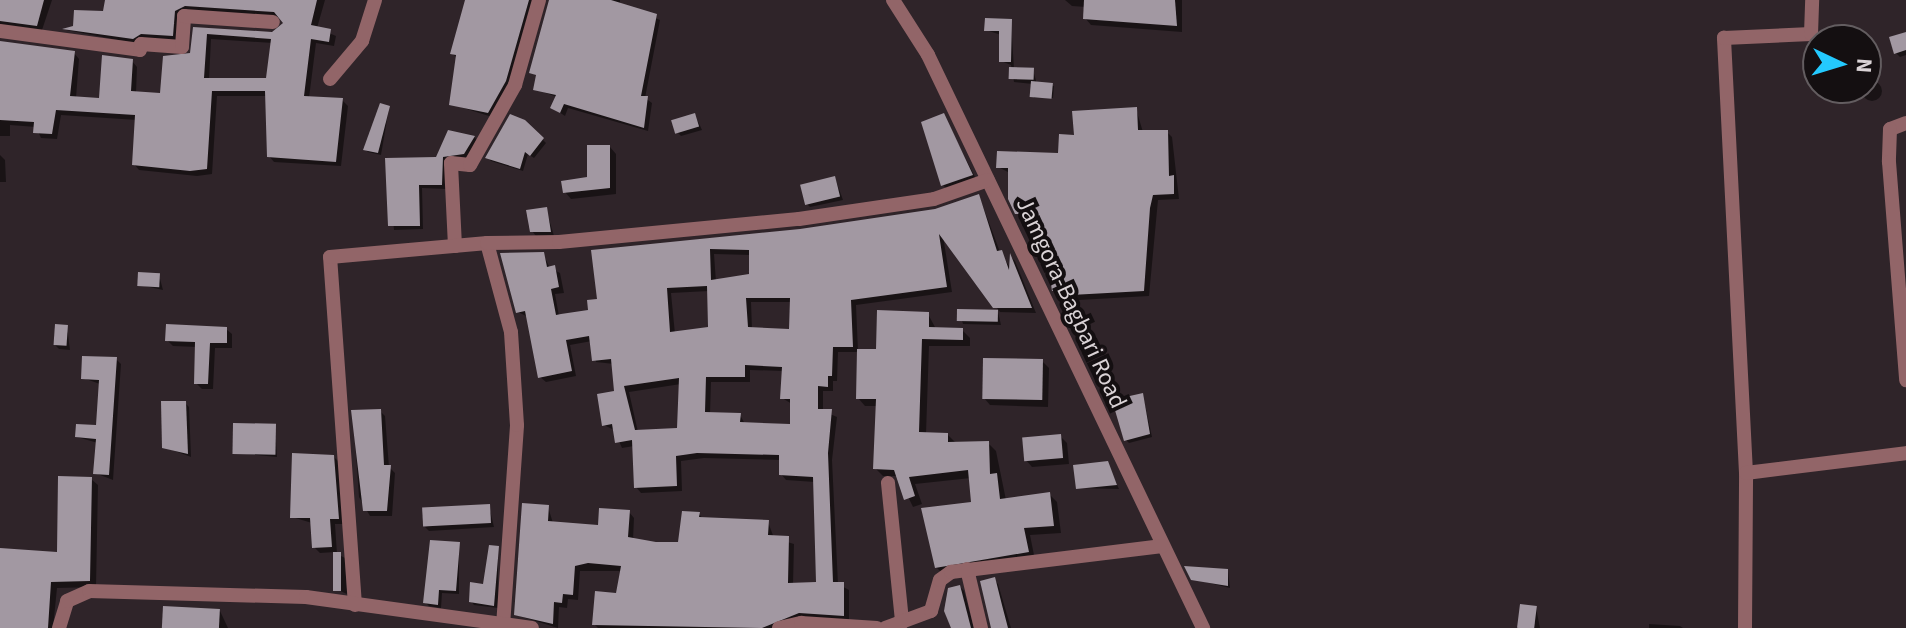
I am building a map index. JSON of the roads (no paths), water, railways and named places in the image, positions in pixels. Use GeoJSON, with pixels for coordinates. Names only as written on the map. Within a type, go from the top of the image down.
{"type":"FeatureCollection","features":[{"type":"Feature","properties":{"kind":"street"},"geometry":{"type":"LineString","coordinates":[[330,79],[362,41],[375,0]]}},
{"type":"Feature","properties":{"kind":"street"},"geometry":{"type":"LineString","coordinates":[[455,246],[451,163],[470,165],[515,85],[539,0]]}},
{"type":"Feature","properties":{"kind":"street","name":"Jamgora-Bagbari Road"},"geometry":{"type":"LineString","coordinates":[[893,0],[928,55],[1203,628]]}},
{"type":"Feature","properties":{"kind":"street"},"geometry":{"type":"LineString","coordinates":[[1745,628],[1746,473],[1724,38],[1811,34],[1812,0]]}},
{"type":"Feature","properties":{"kind":"street"},"geometry":{"type":"LineString","coordinates":[[0,31],[92,40],[92,46],[140,50],[141,44],[182,47],[184,16],[273,22]]}},
{"type":"Feature","properties":{"kind":"street"},"geometry":{"type":"LineString","coordinates":[[1906,123],[1890,129],[1889,162],[1906,380]]}},
{"type":"Feature","properties":{"kind":"street"},"geometry":{"type":"LineString","coordinates":[[355,605],[330,257],[487,243],[598,239],[799,219],[934,199],[988,180]]}},
{"type":"Feature","properties":{"kind":"street"},"geometry":{"type":"LineString","coordinates":[[487,243],[511,332],[517,425],[503,626]]}},
{"type":"Feature","properties":{"kind":"street"},"geometry":{"type":"LineString","coordinates":[[1746,473],[1906,453]]}},
{"type":"Feature","properties":{"kind":"street"},"geometry":{"type":"LineString","coordinates":[[888,483],[902,622]]}},
{"type":"Feature","properties":{"kind":"street"},"geometry":{"type":"LineString","coordinates":[[885,628],[931,611],[940,580],[967,569],[1162,546]]}},
{"type":"Feature","properties":{"kind":"street"},"geometry":{"type":"LineString","coordinates":[[967,569],[981,628]]}},
{"type":"Feature","properties":{"kind":"street"},"geometry":{"type":"LineString","coordinates":[[59,628],[67,601],[89,591],[306,597],[422,621],[532,628]]}},
{"type":"Feature","properties":{"kind":"street"},"geometry":{"type":"LineString","coordinates":[[779,628],[801,623],[877,628]]}}]}
